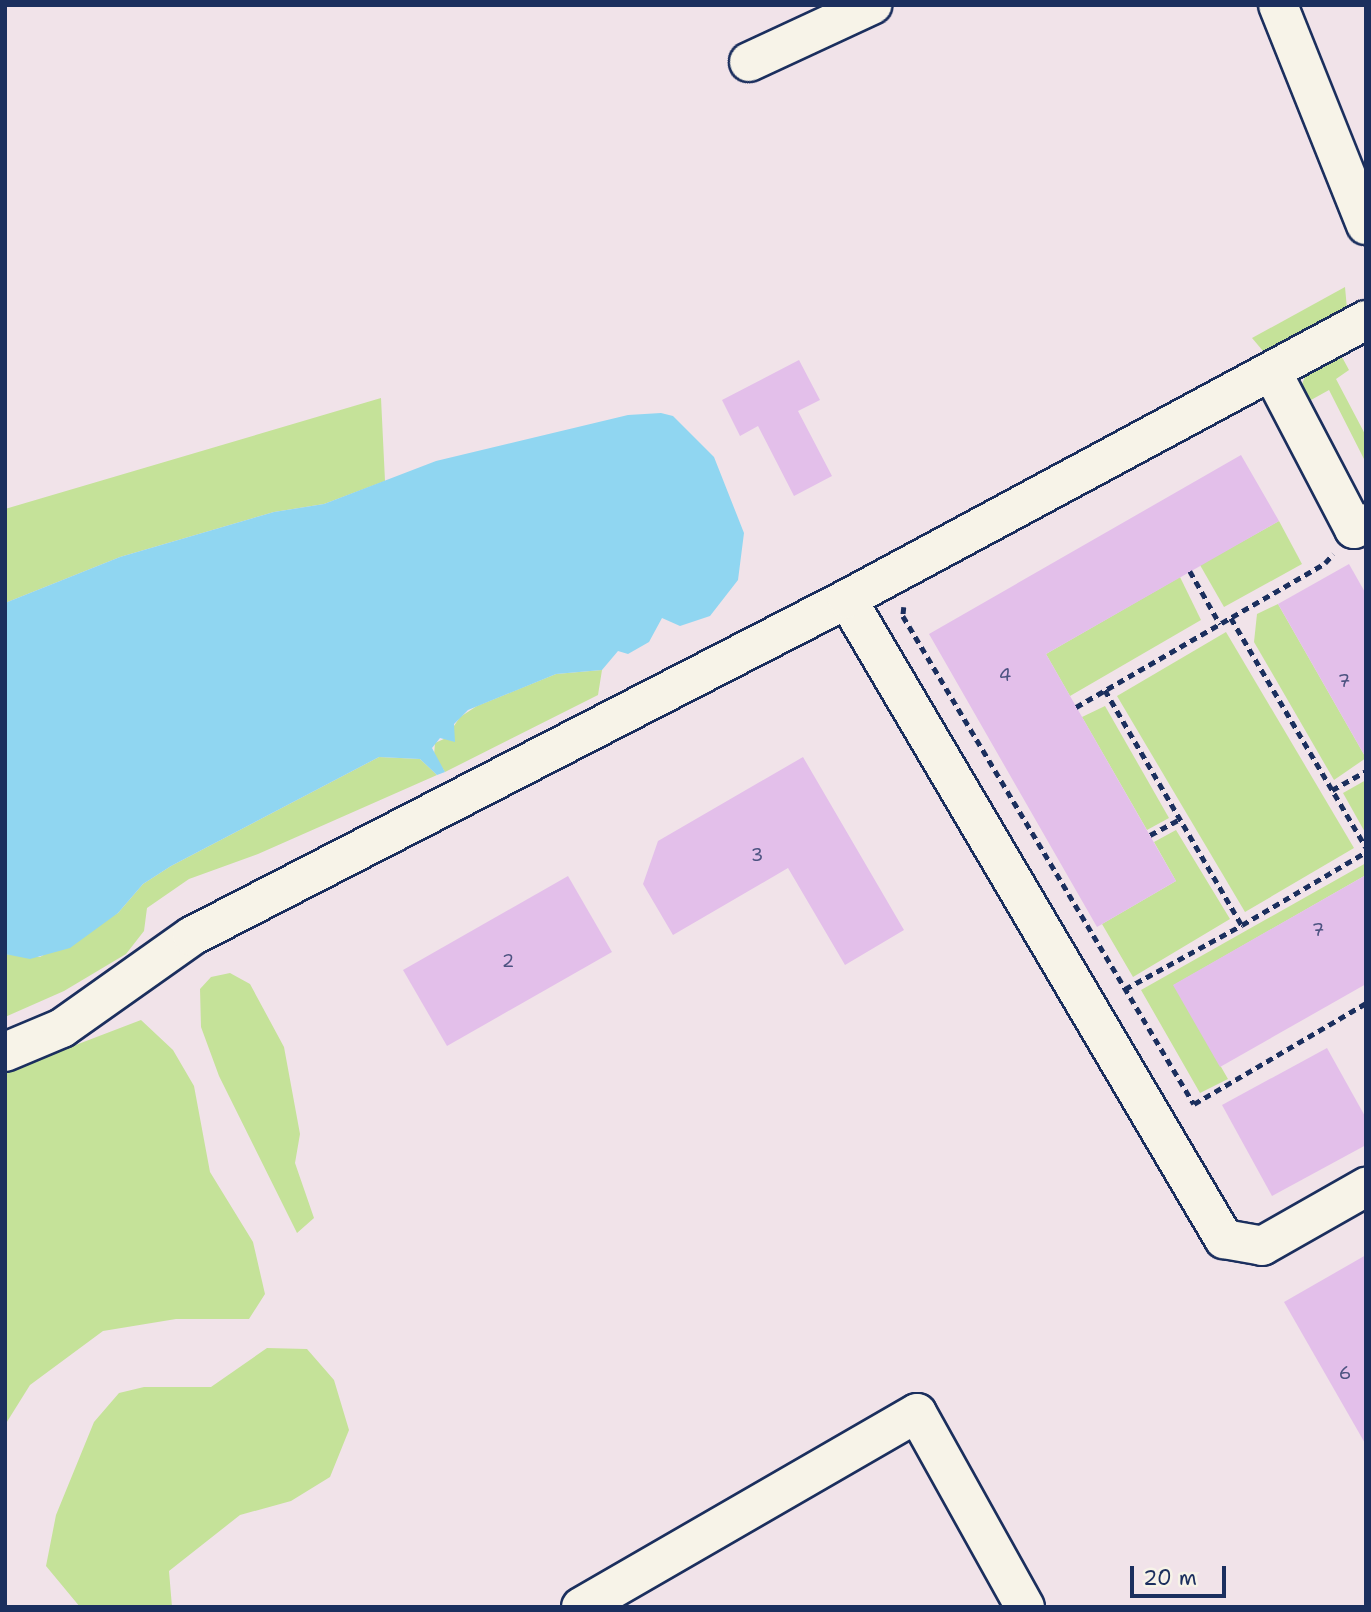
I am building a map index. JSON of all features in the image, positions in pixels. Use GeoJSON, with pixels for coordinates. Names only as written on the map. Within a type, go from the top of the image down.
{"type":"FeatureCollection","features":[{"type":"Feature","properties":{"kind":"street"},"geometry":{"type":"LineString","coordinates":[[749,62],[872,5]]}},
{"type":"Feature","properties":{"kind":"street"},"geometry":{"type":"LineString","coordinates":[[1278,5],[1357,178],[1366,225]]}},
{"type":"Feature","properties":{"kind":"street"},"geometry":{"type":"LineString","coordinates":[[5,1052],[62,1028],[192,936],[847,599],[1366,320]]}},
{"type":"Feature","properties":{"kind":"street"},"geometry":{"type":"LineString","coordinates":[[1272,372],[1360,526]]}},
{"type":"Feature","properties":{"kind":"street"},"geometry":{"type":"LineString","coordinates":[[847,599],[1224,1239],[1262,1246],[1366,1187]]}},
{"type":"Feature","properties":{"kind":"street"},"geometry":{"type":"LineString","coordinates":[[581,1607],[917,1413],[1025,1607]]}},
{"type":"Feature","properties":{"kind":"path"},"geometry":{"type":"LineString","coordinates":[[1076,707],[1325,563],[1360,526]]}},
{"type":"Feature","properties":{"kind":"path"},"geometry":{"type":"LineString","coordinates":[[907,565],[903,616],[1194,1104],[1366,1003]]}},
{"type":"Feature","properties":{"kind":"path"},"geometry":{"type":"LineString","coordinates":[[1190,571],[1220,624]]}},
{"type":"Feature","properties":{"kind":"path"},"geometry":{"type":"LineString","coordinates":[[1231,618],[1366,847]]}},
{"type":"Feature","properties":{"kind":"path"},"geometry":{"type":"LineString","coordinates":[[1105,690],[1242,926]]}},
{"type":"Feature","properties":{"kind":"path"},"geometry":{"type":"LineString","coordinates":[[1332,790],[1366,771]]}},
{"type":"Feature","properties":{"kind":"path"},"geometry":{"type":"LineString","coordinates":[[1150,835],[1180,819]]}},
{"type":"Feature","properties":{"kind":"path"},"geometry":{"type":"LineString","coordinates":[[1125,989],[1242,926],[1366,852]]}},
{"type":"Feature","properties":{"kind":"green space"},"geometry":{"type":"Polygon","coordinates":[[[1345,287],[1347,309],[1277,353],[1263,351],[1252,338],[1345,287]]]}},
{"type":"Feature","properties":{"kind":"green space"},"geometry":{"type":"Polygon","coordinates":[[[1342,357],[1349,370],[1336,379],[1366,436],[1366,463],[1329,390],[1302,405],[1298,395],[1307,371],[1342,357]]]}},
{"type":"Feature","properties":{"kind":"green space"},"geometry":{"type":"Polygon","coordinates":[[[381,398],[385,481],[324,504],[274,512],[120,557],[5,603],[5,509],[381,398]]]}},
{"type":"Feature","properties":{"kind":"green space"},"geometry":{"type":"Polygon","coordinates":[[[1279,521],[1302,564],[1224,607],[1200,565],[1279,521]]]}},
{"type":"Feature","properties":{"kind":"green space"},"geometry":{"type":"Polygon","coordinates":[[[1180,577],[1201,620],[1070,696],[1046,654],[1180,577]]]}},
{"type":"Feature","properties":{"kind":"green space"},"geometry":{"type":"Polygon","coordinates":[[[1278,604],[1366,758],[1334,780],[1254,642],[1257,614],[1278,604]]]}},
{"type":"Feature","properties":{"kind":"green space"},"geometry":{"type":"Polygon","coordinates":[[[1226,632],[1354,848],[1245,912],[1117,696],[1226,632]]]}},
{"type":"Feature","properties":{"kind":"green space"},"geometry":{"type":"Polygon","coordinates":[[[602,670],[598,695],[445,772],[434,755],[435,743],[446,738],[460,717],[477,706],[556,674],[602,670]]]}},
{"type":"Feature","properties":{"kind":"green space"},"geometry":{"type":"Polygon","coordinates":[[[1105,706],[1169,818],[1147,830],[1082,717],[1105,706]]]}},
{"type":"Feature","properties":{"kind":"green space"},"geometry":{"type":"Polygon","coordinates":[[[379,757],[420,759],[437,775],[258,854],[189,879],[147,908],[144,931],[126,954],[64,991],[5,1017],[5,954],[40,957],[118,913],[143,884],[171,866],[379,757]]]}},
{"type":"Feature","properties":{"kind":"green space"},"geometry":{"type":"Polygon","coordinates":[[[1366,780],[1366,834],[1343,793],[1366,780]]]}},
{"type":"Feature","properties":{"kind":"green space"},"geometry":{"type":"Polygon","coordinates":[[[1176,830],[1230,919],[1133,977],[1102,924],[1176,881],[1154,842],[1176,830]]]}},
{"type":"Feature","properties":{"kind":"green space"},"geometry":{"type":"Polygon","coordinates":[[[1366,863],[1366,875],[1174,985],[1228,1079],[1200,1093],[1141,990],[1366,863]]]}},
{"type":"Feature","properties":{"kind":"green space"},"geometry":{"type":"Polygon","coordinates":[[[230,973],[250,984],[284,1047],[300,1134],[295,1163],[314,1218],[297,1233],[219,1076],[201,1027],[200,989],[211,977],[230,973]]]}},
{"type":"Feature","properties":{"kind":"green space"},"geometry":{"type":"Polygon","coordinates":[[[141,1020],[173,1050],[194,1086],[210,1172],[253,1242],[265,1294],[249,1319],[176,1319],[103,1331],[30,1385],[5,1425],[5,1072],[141,1020]]]}},
{"type":"Feature","properties":{"kind":"green space"},"geometry":{"type":"Polygon","coordinates":[[[267,1348],[307,1349],[334,1380],[349,1430],[330,1477],[291,1501],[240,1515],[169,1571],[172,1607],[80,1607],[46,1566],[56,1515],[94,1422],[119,1393],[144,1387],[211,1387],[267,1348]]]}},
{"type":"Feature","properties":{"kind":"water"},"geometry":{"type":"Polygon","coordinates":[[[661,413],[673,416],[714,457],[744,533],[738,580],[710,616],[680,626],[662,618],[649,642],[628,654],[618,651],[602,670],[556,674],[468,710],[454,724],[455,742],[440,738],[432,748],[445,772],[437,775],[420,759],[379,757],[171,866],[143,884],[118,913],[70,948],[30,959],[5,954],[5,603],[120,557],[274,512],[324,504],[436,461],[628,415],[661,413]]]}},
{"type":"Feature","properties":{"kind":"building"},"geometry":{"type":"Polygon","coordinates":[[[799,360],[820,400],[798,411],[832,476],[794,496],[758,426],[740,436],[722,400],[799,360]]]}},
{"type":"Feature","properties":{"kind":"building"},"geometry":{"type":"Polygon","coordinates":[[[1241,455],[1279,521],[1046,654],[1176,881],[1097,927],[929,634],[1241,455]]]}},
{"type":"Feature","properties":{"kind":"building"},"geometry":{"type":"Polygon","coordinates":[[[1349,564],[1366,594],[1366,758],[1278,604],[1349,564]]]}},
{"type":"Feature","properties":{"kind":"building"},"geometry":{"type":"Polygon","coordinates":[[[803,757],[904,930],[845,965],[788,868],[673,935],[643,884],[658,841],[803,757]]]}},
{"type":"Feature","properties":{"kind":"building"},"geometry":{"type":"Polygon","coordinates":[[[1366,875],[1366,984],[1220,1067],[1173,985],[1366,875]]]}},
{"type":"Feature","properties":{"kind":"building"},"geometry":{"type":"Polygon","coordinates":[[[568,876],[612,952],[447,1046],[403,970],[568,876]]]}},
{"type":"Feature","properties":{"kind":"building"},"geometry":{"type":"Polygon","coordinates":[[[1327,1048],[1366,1118],[1366,1145],[1272,1196],[1222,1105],[1327,1048]]]}},
{"type":"Feature","properties":{"kind":"building"},"geometry":{"type":"Polygon","coordinates":[[[1366,1255],[1366,1445],[1284,1302],[1366,1255]]]}}]}
